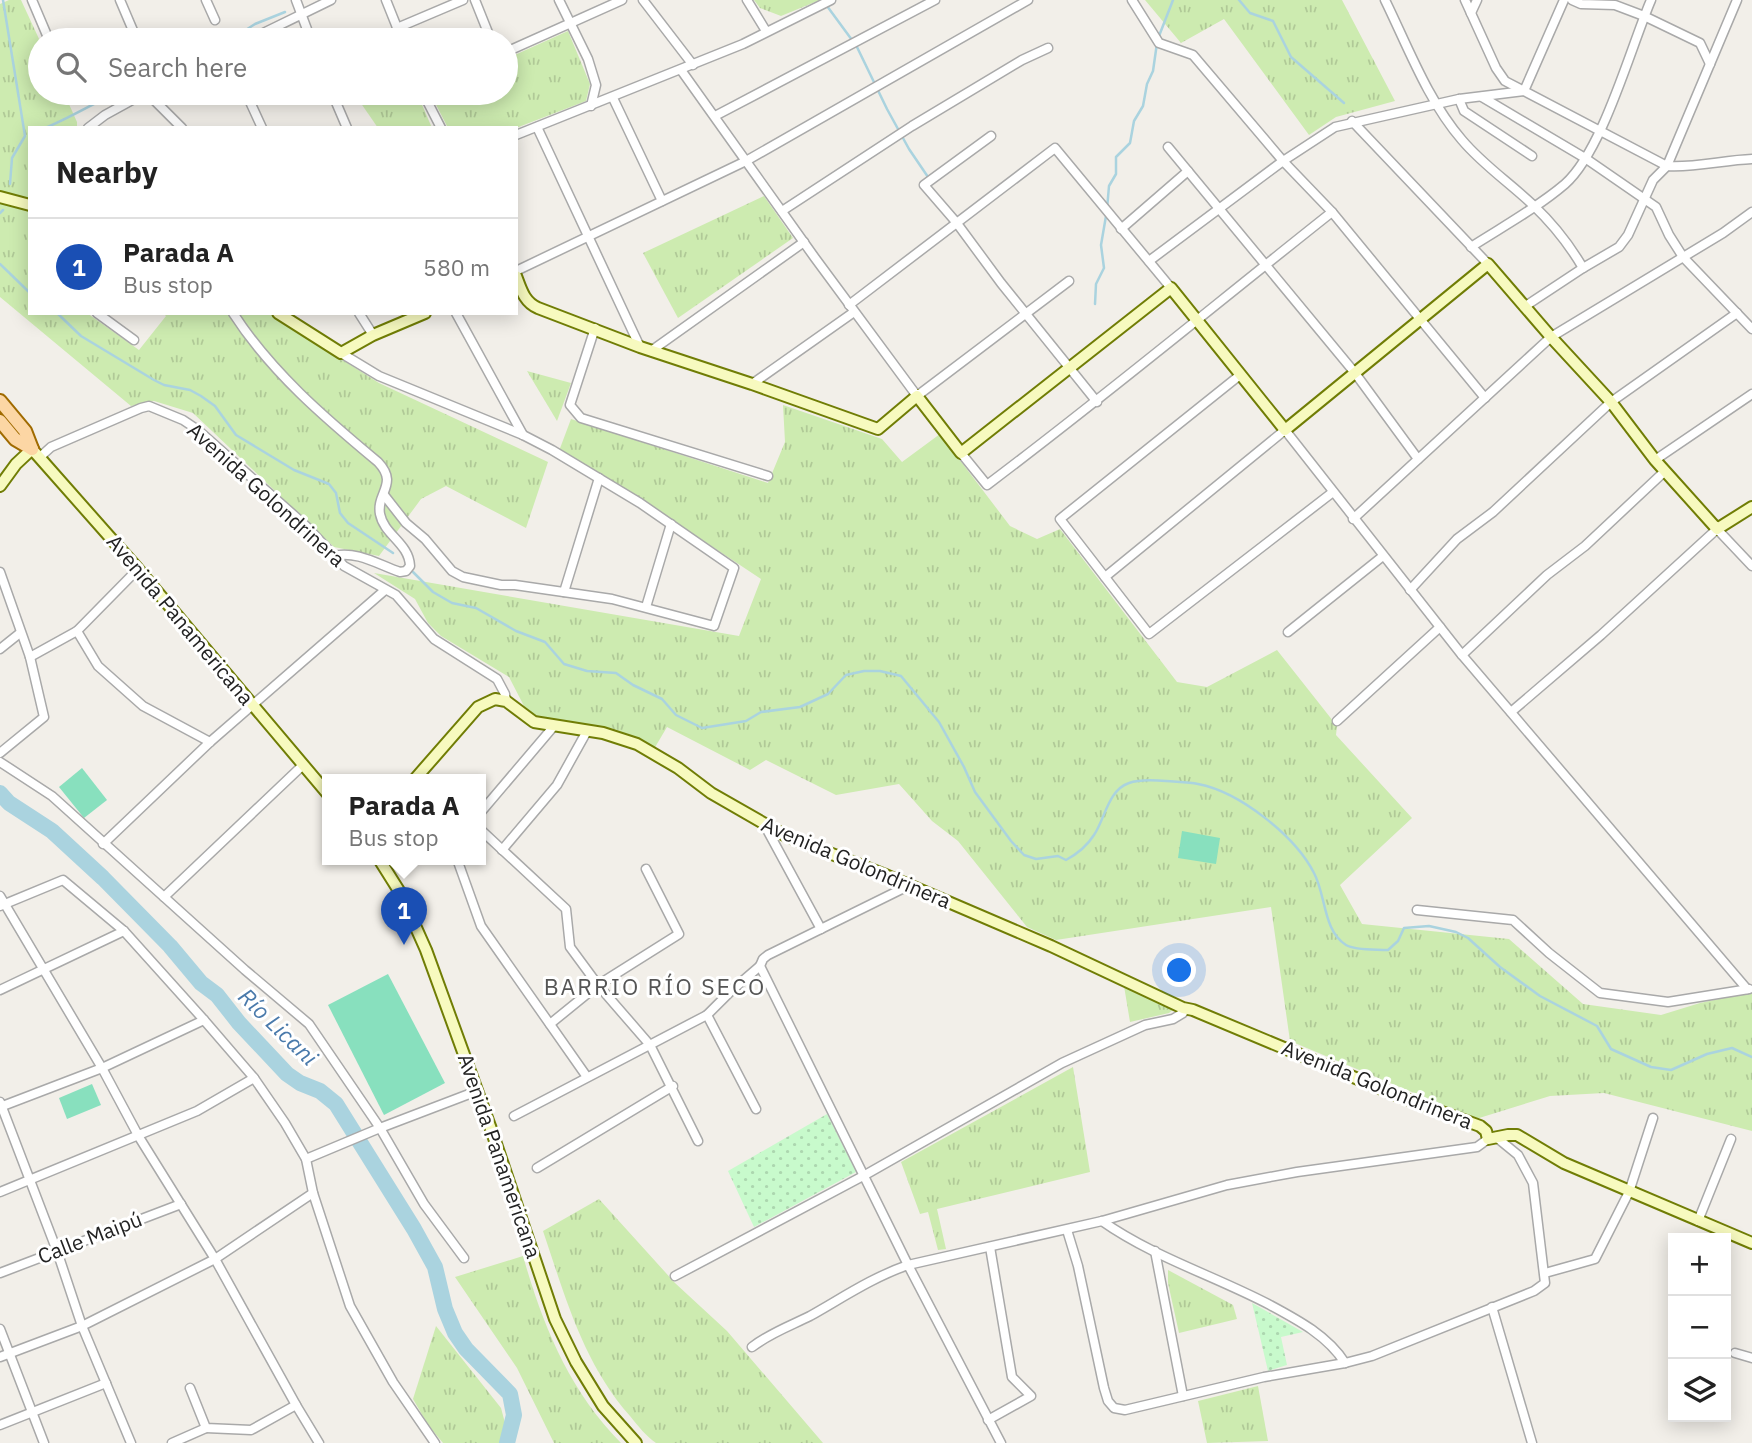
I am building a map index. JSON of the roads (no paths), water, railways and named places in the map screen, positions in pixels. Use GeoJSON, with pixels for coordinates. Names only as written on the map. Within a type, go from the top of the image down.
{"type":"FeatureCollection","features":[{"type":"Feature","properties":{"kind":"main road","name":"Avenida Panamericana"},"geometry":{"type":"LineString","coordinates":[[0,401],[25,431],[36,453]]}},
{"type":"Feature","properties":{"kind":"main road","name":"Avenida Panamericana"},"geometry":{"type":"LineString","coordinates":[[0,421],[15,439],[36,453]]}},
{"type":"Feature","properties":{"kind":"street"},"geometry":{"type":"LineString","coordinates":[[32,0],[44,28]]}},
{"type":"Feature","properties":{"kind":"street"},"geometry":{"type":"LineString","coordinates":[[120,0],[133,28]]}},
{"type":"Feature","properties":{"kind":"street"},"geometry":{"type":"LineString","coordinates":[[206,0],[215,20]]}},
{"type":"Feature","properties":{"kind":"street"},"geometry":{"type":"LineString","coordinates":[[296,0],[306,28]]}},
{"type":"Feature","properties":{"kind":"street"},"geometry":{"type":"LineString","coordinates":[[273,28],[331,0]]}},
{"type":"Feature","properties":{"kind":"street"},"geometry":{"type":"LineString","coordinates":[[386,0],[397,28],[463,0]]}},
{"type":"Feature","properties":{"kind":"street"},"geometry":{"type":"LineString","coordinates":[[475,0],[486,28]]}},
{"type":"Feature","properties":{"kind":"street"},"geometry":{"type":"LineString","coordinates":[[559,0],[588,59],[596,85],[591,106]]}},
{"type":"Feature","properties":{"kind":"street"},"geometry":{"type":"LineString","coordinates":[[518,47],[622,0]]}},
{"type":"Feature","properties":{"kind":"street"},"geometry":{"type":"LineString","coordinates":[[643,0],[693,65]]}},
{"type":"Feature","properties":{"kind":"street"},"geometry":{"type":"LineString","coordinates":[[747,0],[766,31]]}},
{"type":"Feature","properties":{"kind":"street"},"geometry":{"type":"LineString","coordinates":[[518,134],[743,44],[831,0]]}},
{"type":"Feature","properties":{"kind":"street"},"geometry":{"type":"LineString","coordinates":[[715,116],[935,0]]}},
{"type":"Feature","properties":{"kind":"street"},"geometry":{"type":"LineString","coordinates":[[518,270],[746,161],[1028,0]]}},
{"type":"Feature","properties":{"kind":"street"},"geometry":{"type":"LineString","coordinates":[[1132,0],[1159,43],[1193,55],[1283,161],[1332,212],[1485,398]]}},
{"type":"Feature","properties":{"kind":"street"},"geometry":{"type":"LineString","coordinates":[[1385,0],[1441,115],[1463,142],[1534,206],[1568,243],[1583,268]]}},
{"type":"Feature","properties":{"kind":"street"},"geometry":{"type":"LineString","coordinates":[[1465,0],[1496,68],[1505,81],[1667,166],[1752,159]]}},
{"type":"Feature","properties":{"kind":"street"},"geometry":{"type":"LineString","coordinates":[[1471,13],[1477,0]]}},
{"type":"Feature","properties":{"kind":"street"},"geometry":{"type":"LineString","coordinates":[[1524,91],[1564,0]]}},
{"type":"Feature","properties":{"kind":"street"},"geometry":{"type":"LineString","coordinates":[[1572,0],[1581,4],[1615,5],[1644,16],[1700,43],[1710,64]]}},
{"type":"Feature","properties":{"kind":"street"},"geometry":{"type":"LineString","coordinates":[[1471,247],[1566,183],[1585,158],[1600,132],[1651,0]]}},
{"type":"Feature","properties":{"kind":"street"},"geometry":{"type":"LineString","coordinates":[[1524,307],[1619,247],[1628,235],[1653,180],[1667,166],[1737,0]]}},
{"type":"Feature","properties":{"kind":"street"},"geometry":{"type":"LineString","coordinates":[[782,211],[912,126],[1022,60],[1048,48]]}},
{"type":"Feature","properties":{"kind":"street"},"geometry":{"type":"LineString","coordinates":[[681,69],[852,308],[987,485],[1097,402],[1196,319],[1332,212]]}},
{"type":"Feature","properties":{"kind":"street"},"geometry":{"type":"LineString","coordinates":[[1149,261],[1283,161],[1335,127],[1352,121],[1459,99],[1524,91]]}},
{"type":"Feature","properties":{"kind":"street"},"geometry":{"type":"LineString","coordinates":[[1482,97],[1585,158],[1656,207],[1683,257],[1752,329]]}},
{"type":"Feature","properties":{"kind":"street"},"geometry":{"type":"LineString","coordinates":[[613,98],[662,201]]}},
{"type":"Feature","properties":{"kind":"street"},"geometry":{"type":"LineString","coordinates":[[1459,99],[1464,111],[1532,156]]}},
{"type":"Feature","properties":{"kind":"street"},"geometry":{"type":"LineString","coordinates":[[91,126],[124,105]]}},
{"type":"Feature","properties":{"kind":"street"},"geometry":{"type":"LineString","coordinates":[[158,105],[180,126]]}},
{"type":"Feature","properties":{"kind":"street"},"geometry":{"type":"LineString","coordinates":[[251,105],[261,126]]}},
{"type":"Feature","properties":{"kind":"street"},"geometry":{"type":"LineString","coordinates":[[337,105],[346,126]]}},
{"type":"Feature","properties":{"kind":"street"},"geometry":{"type":"LineString","coordinates":[[430,105],[441,126]]}},
{"type":"Feature","properties":{"kind":"street"},"geometry":{"type":"LineString","coordinates":[[1352,121],[1488,264],[1611,402],[1655,460],[1752,566]]}},
{"type":"Feature","properties":{"kind":"street"},"geometry":{"type":"LineString","coordinates":[[537,127],[587,237],[645,349]]}},
{"type":"Feature","properties":{"kind":"street"},"geometry":{"type":"LineString","coordinates":[[992,136],[924,185],[1097,402]]}},
{"type":"Feature","properties":{"kind":"street"},"geometry":{"type":"LineString","coordinates":[[1168,147],[1355,373],[1418,459]]}},
{"type":"Feature","properties":{"kind":"street"},"geometry":{"type":"LineString","coordinates":[[752,384],[852,308],[956,222],[1055,148],[1196,319],[1462,655],[1749,988]]}},
{"type":"Feature","properties":{"kind":"street"},"geometry":{"type":"LineString","coordinates":[[1121,229],[1188,171]]}},
{"type":"Feature","properties":{"kind":"street"},"geometry":{"type":"LineString","coordinates":[[0,197],[28,204]]}},
{"type":"Feature","properties":{"kind":"street"},"geometry":{"type":"LineString","coordinates":[[1353,519],[1551,337],[1752,212]]}},
{"type":"Feature","properties":{"kind":"street"},"geometry":{"type":"LineString","coordinates":[[645,349],[804,242]]}},
{"type":"Feature","properties":{"kind":"street"},"geometry":{"type":"LineString","coordinates":[[1105,577],[1488,264]]}},
{"type":"Feature","properties":{"kind":"street"},"geometry":{"type":"LineString","coordinates":[[518,281],[531,305],[645,349],[878,429],[917,396],[1069,281]]}},
{"type":"Feature","properties":{"kind":"street"},"geometry":{"type":"LineString","coordinates":[[961,453],[1171,288]]}},
{"type":"Feature","properties":{"kind":"street"},"geometry":{"type":"LineString","coordinates":[[1410,590],[1457,539],[1493,512],[1611,402],[1737,313]]}},
{"type":"Feature","properties":{"kind":"street"},"geometry":{"type":"LineString","coordinates":[[100,315],[134,340]]}},
{"type":"Feature","properties":{"kind":"street"},"geometry":{"type":"LineString","coordinates":[[234,315],[248,337],[315,409],[382,467],[387,479],[379,507],[381,518],[405,548],[410,562],[406,571],[400,572],[368,559],[346,555],[333,556]]}},
{"type":"Feature","properties":{"kind":"street"},"geometry":{"type":"LineString","coordinates":[[281,315],[379,376],[523,435],[599,478],[734,568],[714,626],[646,607],[463,577],[452,571],[384,495]]}},
{"type":"Feature","properties":{"kind":"street"},"geometry":{"type":"LineString","coordinates":[[360,315],[373,335]]}},
{"type":"Feature","properties":{"kind":"street"},"geometry":{"type":"LineString","coordinates":[[341,353],[373,335],[420,315]]}},
{"type":"Feature","properties":{"kind":"street"},"geometry":{"type":"LineString","coordinates":[[457,315],[523,435]]}},
{"type":"Feature","properties":{"kind":"street"},"geometry":{"type":"LineString","coordinates":[[595,328],[570,405],[582,418],[768,476]]}},
{"type":"Feature","properties":{"kind":"street"},"geometry":{"type":"LineString","coordinates":[[1240,375],[1060,519],[1149,634],[1333,492]]}},
{"type":"Feature","properties":{"kind":"street"},"geometry":{"type":"LineString","coordinates":[[1655,460],[1752,394]]}},
{"type":"Feature","properties":{"kind":"street","name":"Avenida Golondrinera"},"geometry":{"type":"LineString","coordinates":[[36,453],[149,406],[183,420],[198,430],[306,526],[344,566],[404,602],[434,639],[498,679],[506,701],[534,722],[622,738],[653,752],[711,793],[765,825],[1051,946],[1183,1008],[1401,1097],[1480,1126],[1492,1138]]}},
{"type":"Feature","properties":{"kind":"street"},"geometry":{"type":"LineString","coordinates":[[0,486],[16,464],[36,453]]}},
{"type":"Feature","properties":{"kind":"street","name":"Avenida Panamericana"},"geometry":{"type":"LineString","coordinates":[[36,453],[322,787]]}},
{"type":"Feature","properties":{"kind":"street"},"geometry":{"type":"LineString","coordinates":[[1462,655],[1547,575],[1585,546],[1665,471]]}},
{"type":"Feature","properties":{"kind":"street"},"geometry":{"type":"LineString","coordinates":[[565,592],[599,478]]}},
{"type":"Feature","properties":{"kind":"street"},"geometry":{"type":"LineString","coordinates":[[1511,712],[1601,635],[1717,529],[1752,507]]}},
{"type":"Feature","properties":{"kind":"street"},"geometry":{"type":"LineString","coordinates":[[646,607],[671,524]]}},
{"type":"Feature","properties":{"kind":"street"},"geometry":{"type":"LineString","coordinates":[[1288,632],[1383,556]]}},
{"type":"Feature","properties":{"kind":"street"},"geometry":{"type":"LineString","coordinates":[[30,657],[77,631],[138,569]]}},
{"type":"Feature","properties":{"kind":"street"},"geometry":{"type":"LineString","coordinates":[[0,572],[30,657],[44,717],[0,753]]}},
{"type":"Feature","properties":{"kind":"street"},"geometry":{"type":"LineString","coordinates":[[103,844],[251,705],[385,590]]}},
{"type":"Feature","properties":{"kind":"street"},"geometry":{"type":"LineString","coordinates":[[1337,721],[1440,627]]}},
{"type":"Feature","properties":{"kind":"street"},"geometry":{"type":"LineString","coordinates":[[77,631],[98,666],[143,706],[210,742]]}},
{"type":"Feature","properties":{"kind":"street"},"geometry":{"type":"LineString","coordinates":[[0,649],[20,633]]}},
{"type":"Feature","properties":{"kind":"street"},"geometry":{"type":"LineString","coordinates":[[419,774],[478,707],[495,699],[506,701]]}},
{"type":"Feature","properties":{"kind":"street"},"geometry":{"type":"LineString","coordinates":[[486,806],[554,726]]}},
{"type":"Feature","properties":{"kind":"street"},"geometry":{"type":"LineString","coordinates":[[502,850],[557,785],[587,731]]}},
{"type":"Feature","properties":{"kind":"street"},"geometry":{"type":"LineString","coordinates":[[0,762],[52,796],[309,1024],[380,1128],[424,1205],[464,1258]]}},
{"type":"Feature","properties":{"kind":"street"},"geometry":{"type":"LineString","coordinates":[[164,897],[303,765]]}},
{"type":"Feature","properties":{"kind":"street"},"geometry":{"type":"LineString","coordinates":[[765,825],[821,929]]}},
{"type":"Feature","properties":{"kind":"street"},"geometry":{"type":"LineString","coordinates":[[486,835],[566,909],[570,947],[598,985],[650,1045],[673,1086],[698,1141]]}},
{"type":"Feature","properties":{"kind":"street","name":"Avenida Panamericana"},"geometry":{"type":"LineString","coordinates":[[383,865],[401,894],[422,941],[555,1319],[576,1362],[603,1406],[636,1443]]}},
{"type":"Feature","properties":{"kind":"street"},"geometry":{"type":"LineString","coordinates":[[459,865],[481,926],[587,1077]]}},
{"type":"Feature","properties":{"kind":"street"},"geometry":{"type":"LineString","coordinates":[[550,1024],[598,985],[679,934],[646,869]]}},
{"type":"Feature","properties":{"kind":"street"},"geometry":{"type":"LineString","coordinates":[[319,1443],[215,1259],[139,1137],[103,1068],[2,902],[63,880],[124,932],[254,1078],[306,1159],[313,1193],[351,1306],[393,1382],[435,1443]]}},
{"type":"Feature","properties":{"kind":"street"},"geometry":{"type":"LineString","coordinates":[[514,1116],[707,1015],[761,966],[768,955],[908,886]]}},
{"type":"Feature","properties":{"kind":"street"},"geometry":{"type":"LineString","coordinates":[[1417,910],[1513,920],[1549,953],[1600,993],[1668,1002],[1749,988]]}},
{"type":"Feature","properties":{"kind":"street"},"geometry":{"type":"LineString","coordinates":[[0,990],[124,932]]}},
{"type":"Feature","properties":{"kind":"street"},"geometry":{"type":"LineString","coordinates":[[761,966],[908,1265],[1001,1443]]}},
{"type":"Feature","properties":{"kind":"street"},"geometry":{"type":"LineString","coordinates":[[674,1276],[865,1175],[1062,1063],[1145,1025],[1173,1019],[1183,1013],[1183,1008]]}},
{"type":"Feature","properties":{"kind":"street"},"geometry":{"type":"LineString","coordinates":[[707,1015],[756,1109]]}},
{"type":"Feature","properties":{"kind":"street"},"geometry":{"type":"LineString","coordinates":[[131,1443],[82,1326],[57,1251],[0,1105],[103,1068],[204,1020]]}},
{"type":"Feature","properties":{"kind":"street"},"geometry":{"type":"LineString","coordinates":[[0,1192],[197,1111],[254,1078]]}},
{"type":"Feature","properties":{"kind":"street"},"geometry":{"type":"LineString","coordinates":[[537,1168],[673,1086]]}},
{"type":"Feature","properties":{"kind":"street"},"geometry":{"type":"LineString","coordinates":[[306,1159],[477,1091]]}},
{"type":"Feature","properties":{"kind":"street"},"geometry":{"type":"LineString","coordinates":[[1545,1273],[1595,1259],[1629,1192],[1653,1118]]}},
{"type":"Feature","properties":{"kind":"street"},"geometry":{"type":"LineString","coordinates":[[752,1347],[769,1334],[806,1318],[885,1273],[908,1265],[1067,1230],[1227,1185],[1297,1172],[1477,1147],[1492,1138],[1517,1135],[1564,1163],[1752,1243]]}},
{"type":"Feature","properties":{"kind":"street"},"geometry":{"type":"LineString","coordinates":[[1067,1230],[1108,1401],[1114,1408],[1125,1410],[1264,1377],[1345,1363],[1419,1338],[1534,1291],[1545,1283],[1533,1183],[1518,1155],[1492,1138]]}},
{"type":"Feature","properties":{"kind":"street"},"geometry":{"type":"LineString","coordinates":[[1698,1221],[1731,1139]]}},
{"type":"Feature","properties":{"kind":"street"},"geometry":{"type":"LineString","coordinates":[[0,1357],[82,1326],[215,1259],[313,1193]]}},
{"type":"Feature","properties":{"kind":"street","name":"Calle Maipú"},"geometry":{"type":"LineString","coordinates":[[0,1273],[181,1204]]}},
{"type":"Feature","properties":{"kind":"street"},"geometry":{"type":"LineString","coordinates":[[1102,1221],[1124,1237],[1239,1289],[1291,1316],[1338,1351],[1345,1363]]}},
{"type":"Feature","properties":{"kind":"street"},"geometry":{"type":"LineString","coordinates":[[988,1420],[1031,1396],[1012,1377],[990,1247]]}},
{"type":"Feature","properties":{"kind":"street"},"geometry":{"type":"LineString","coordinates":[[1155,1251],[1183,1396]]}},
{"type":"Feature","properties":{"kind":"street"},"geometry":{"type":"LineString","coordinates":[[1492,1307],[1532,1443]]}},
{"type":"Feature","properties":{"kind":"street"},"geometry":{"type":"LineString","coordinates":[[0,1329],[44,1443]]}},
{"type":"Feature","properties":{"kind":"street"},"geometry":{"type":"LineString","coordinates":[[1735,1353],[1752,1358]]}},
{"type":"Feature","properties":{"kind":"street"},"geometry":{"type":"LineString","coordinates":[[0,1424],[106,1383]]}},
{"type":"Feature","properties":{"kind":"street"},"geometry":{"type":"LineString","coordinates":[[190,1388],[206,1428]]}},
{"type":"Feature","properties":{"kind":"street"},"geometry":{"type":"LineString","coordinates":[[172,1443],[206,1428],[251,1430],[296,1405]]}},
{"type":"Feature","properties":{"kind":"waterway"},"geometry":{"type":"LineString","coordinates":[[3,0],[25,136],[12,158],[10,184]]}},
{"type":"Feature","properties":{"kind":"waterway"},"geometry":{"type":"LineString","coordinates":[[1159,36],[1173,0]]}},
{"type":"Feature","properties":{"kind":"waterway"},"geometry":{"type":"LineString","coordinates":[[1239,0],[1250,13],[1273,21],[1291,57],[1344,103]]}},
{"type":"Feature","properties":{"kind":"waterway"},"geometry":{"type":"LineString","coordinates":[[827,6],[852,40]]}},
{"type":"Feature","properties":{"kind":"waterway"},"geometry":{"type":"LineString","coordinates":[[249,28],[285,12]]}},
{"type":"Feature","properties":{"kind":"waterway"},"geometry":{"type":"LineString","coordinates":[[1107,209],[1109,186],[1116,174],[1116,157],[1130,143],[1134,121],[1143,106],[1147,84],[1153,71],[1157,43]]}},
{"type":"Feature","properties":{"kind":"waterway"},"geometry":{"type":"LineString","coordinates":[[856,45],[887,109],[928,177]]}},
{"type":"Feature","properties":{"kind":"waterway"},"geometry":{"type":"LineString","coordinates":[[50,126],[92,105]]}},
{"type":"Feature","properties":{"kind":"waterway"},"geometry":{"type":"LineString","coordinates":[[0,213],[3,210]]}},
{"type":"Feature","properties":{"kind":"waterway"},"geometry":{"type":"LineString","coordinates":[[1095,304],[1096,284],[1104,268],[1101,245],[1106,216]]}},
{"type":"Feature","properties":{"kind":"waterway"},"geometry":{"type":"LineString","coordinates":[[0,264],[28,291]]}},
{"type":"Feature","properties":{"kind":"waterway"},"geometry":{"type":"LineString","coordinates":[[59,315],[81,336],[154,380],[164,385],[190,390],[201,396],[215,406],[236,435],[294,470],[329,484],[336,493],[340,513],[348,523],[393,553]]}},
{"type":"Feature","properties":{"kind":"waterway"},"geometry":{"type":"LineString","coordinates":[[413,572],[433,592],[452,603],[476,608],[516,631],[545,642],[564,664],[587,671],[616,673],[662,699],[676,715],[702,728],[746,721],[761,712],[800,707],[828,694],[846,675],[880,671],[901,676],[939,722],[975,792],[1011,841],[1024,855],[1036,859],[1058,856],[1066,860],[1082,849],[1094,835],[1116,792],[1129,783],[1142,780],[1194,783],[1214,789],[1248,806],[1294,845],[1314,873],[1333,931],[1350,947],[1388,950],[1398,941],[1404,928],[1429,926],[1456,932],[1468,938],[1500,967],[1540,996],[1597,1026],[1611,1049],[1651,1067],[1671,1070],[1707,1054],[1732,1048],[1752,1057]]}},
{"type":"Feature","properties":{"kind":"waterway","name":"Río Licani"},"geometry":{"type":"LineString","coordinates":[[0,793],[9,803],[52,831],[103,878],[170,946],[201,983],[217,995],[239,1023],[287,1074],[320,1091],[336,1104],[435,1267],[445,1309],[455,1333],[466,1349],[510,1394],[514,1415],[507,1443]]}},
{"type":"Feature","properties":{"kind":"place","name":"Parada A"},"geometry":{"type":"Point","coordinates":[404,945]}},
{"type":"Feature","properties":{"kind":"district","name":"BARRIO RÍO SECO"},"geometry":{"type":"Point","coordinates":[655,987]}}]}
